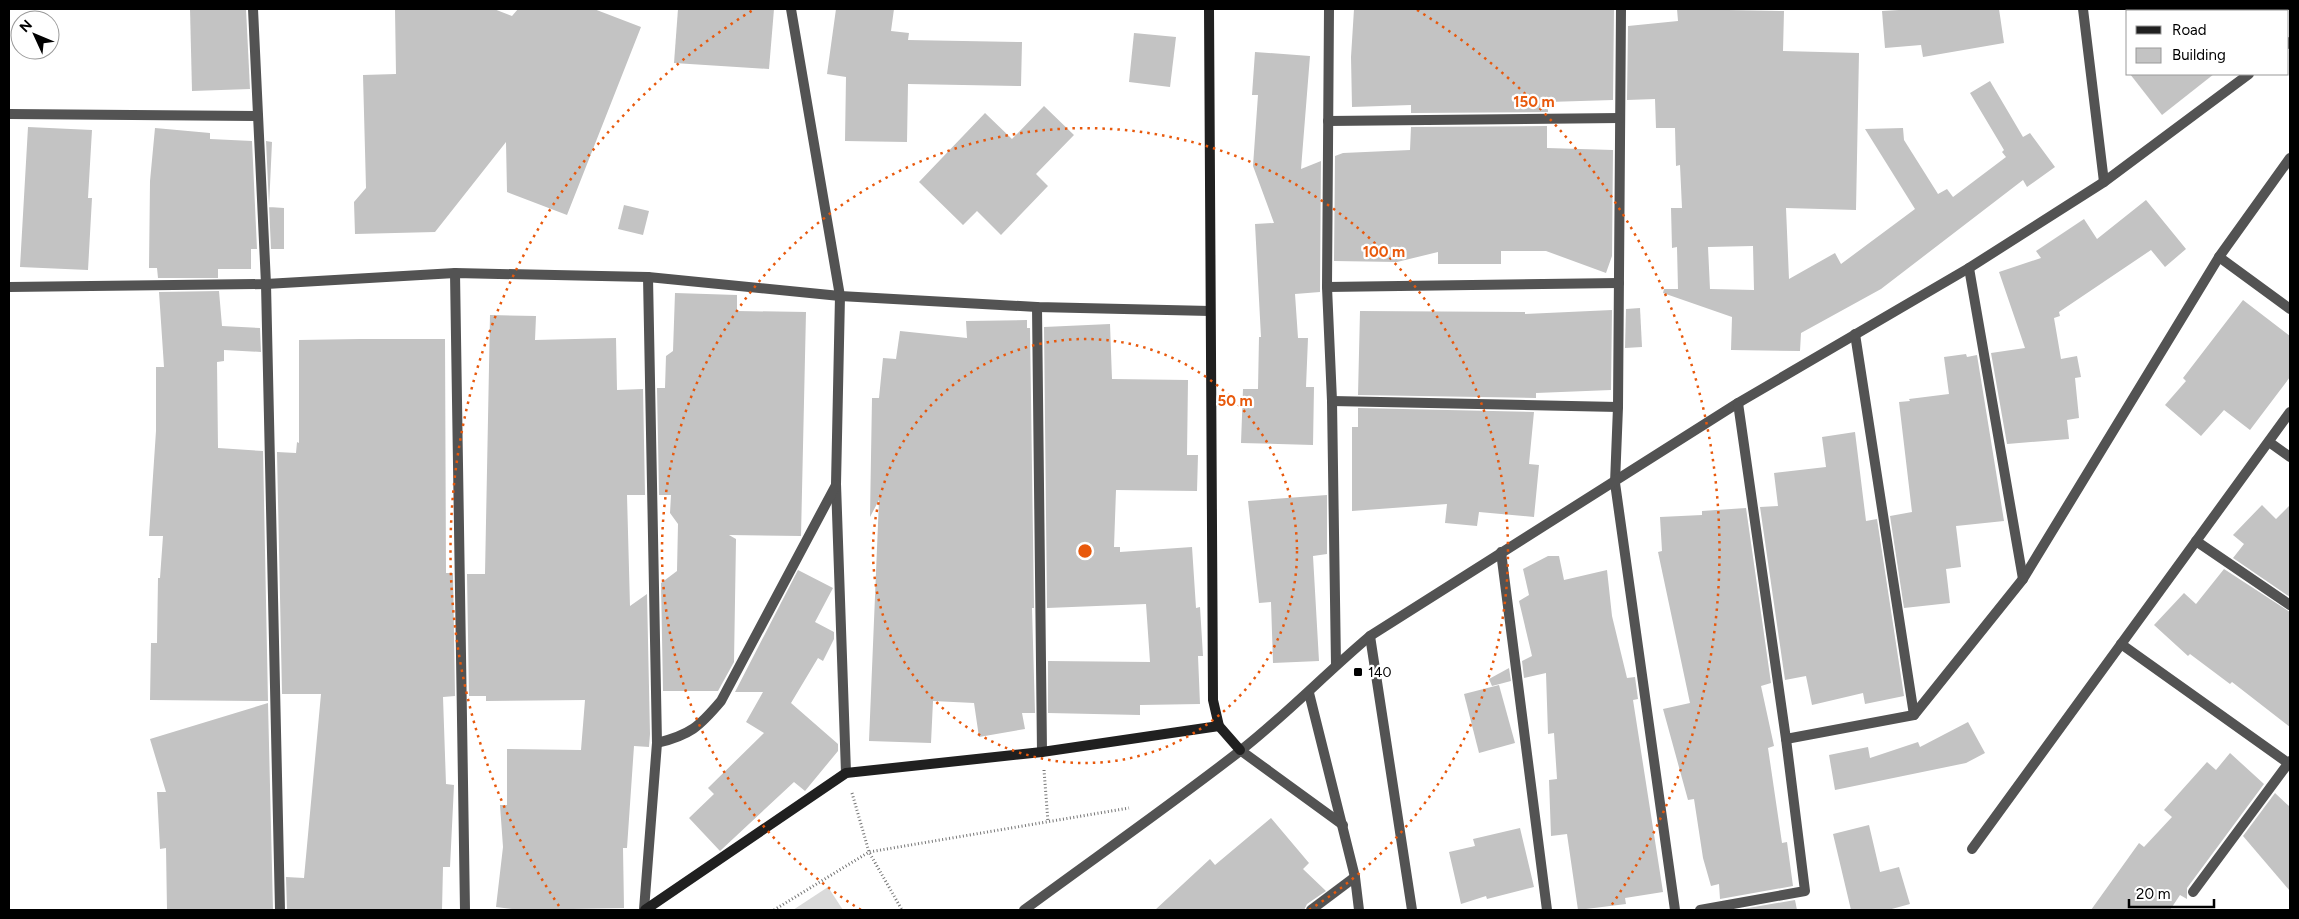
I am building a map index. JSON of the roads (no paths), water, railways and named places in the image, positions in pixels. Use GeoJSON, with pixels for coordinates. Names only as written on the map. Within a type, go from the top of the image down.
{"type":"FeatureCollection","features":[{"type":"Feature","properties":{"kind":"street"},"geometry":{"type":"LineString","coordinates":[[253,9],[266,284],[280,910]]}},
{"type":"Feature","properties":{"kind":"street"},"geometry":{"type":"LineString","coordinates":[[791,9],[840,296],[836,484],[846,773]]}},
{"type":"Feature","properties":{"kind":"street"},"geometry":{"type":"LineString","coordinates":[[1209,9],[1213,700],[1219,726],[1240,750],[1343,826]]}},
{"type":"Feature","properties":{"kind":"street"},"geometry":{"type":"LineString","coordinates":[[1329,9],[1327,287],[1332,401],[1336,665]]}},
{"type":"Feature","properties":{"kind":"street"},"geometry":{"type":"LineString","coordinates":[[1621,9],[1618,407],[1614,483],[1675,910]]}},
{"type":"Feature","properties":{"kind":"street"},"geometry":{"type":"LineString","coordinates":[[2083,9],[2104,182]]}},
{"type":"Feature","properties":{"kind":"street"},"geometry":{"type":"LineString","coordinates":[[1024,910],[1240,750],[1309,693],[1336,665],[1370,636],[1738,403],[1969,268],[2104,182],[2248,75]]}},
{"type":"Feature","properties":{"kind":"street"},"geometry":{"type":"LineString","coordinates":[[9,114],[258,116]]}},
{"type":"Feature","properties":{"kind":"street"},"geometry":{"type":"LineString","coordinates":[[1328,121],[1620,118]]}},
{"type":"Feature","properties":{"kind":"street"},"geometry":{"type":"LineString","coordinates":[[1786,739],[1914,715],[2023,579],[2219,257],[2290,158]]}},
{"type":"Feature","properties":{"kind":"street"},"geometry":{"type":"LineString","coordinates":[[2219,257],[2290,309]]}},
{"type":"Feature","properties":{"kind":"street"},"geometry":{"type":"LineString","coordinates":[[1969,268],[2023,579]]}},
{"type":"Feature","properties":{"kind":"street"},"geometry":{"type":"LineString","coordinates":[[9,287],[266,284],[455,273],[648,277],[840,296],[1037,308],[1210,311]]}},
{"type":"Feature","properties":{"kind":"street"},"geometry":{"type":"LineString","coordinates":[[455,273],[465,910]]}},
{"type":"Feature","properties":{"kind":"street"},"geometry":{"type":"LineString","coordinates":[[645,910],[657,743],[648,277]]}},
{"type":"Feature","properties":{"kind":"street"},"geometry":{"type":"LineString","coordinates":[[1327,287],[1619,283]]}},
{"type":"Feature","properties":{"kind":"street"},"geometry":{"type":"LineString","coordinates":[[1037,308],[1042,752]]}},
{"type":"Feature","properties":{"kind":"street"},"geometry":{"type":"LineString","coordinates":[[1855,334],[1914,715]]}},
{"type":"Feature","properties":{"kind":"street"},"geometry":{"type":"LineString","coordinates":[[1332,401],[1618,407]]}},
{"type":"Feature","properties":{"kind":"street"},"geometry":{"type":"LineString","coordinates":[[1700,910],[1805,891],[1786,739],[1738,403]]}},
{"type":"Feature","properties":{"kind":"street"},"geometry":{"type":"LineString","coordinates":[[1972,849],[2290,412]]}},
{"type":"Feature","properties":{"kind":"street"},"geometry":{"type":"LineString","coordinates":[[2269,442],[2290,457]]}},
{"type":"Feature","properties":{"kind":"street"},"geometry":{"type":"LineString","coordinates":[[657,743],[682,737],[702,723],[720,702],[836,484]]}},
{"type":"Feature","properties":{"kind":"street"},"geometry":{"type":"LineString","coordinates":[[2196,541],[2290,605]]}},
{"type":"Feature","properties":{"kind":"street"},"geometry":{"type":"LineString","coordinates":[[1501,552],[1547,910]]}},
{"type":"Feature","properties":{"kind":"street"},"geometry":{"type":"LineString","coordinates":[[1370,636],[1412,910]]}},
{"type":"Feature","properties":{"kind":"street"},"geometry":{"type":"LineString","coordinates":[[2121,644],[2289,762],[2193,892]]}},
{"type":"Feature","properties":{"kind":"street"},"geometry":{"type":"LineString","coordinates":[[1309,693],[1356,877],[1359,910]]}},
{"type":"Feature","properties":{"kind":"street"},"geometry":{"type":"LineString","coordinates":[[645,910],[846,773],[1042,752],[1219,726]]}},
{"type":"Feature","properties":{"kind":"street"},"geometry":{"type":"LineString","coordinates":[[1311,910],[1356,877]]}},
{"type":"Feature","properties":{"kind":"place","name":"140"},"geometry":{"type":"Point","coordinates":[1358,672]}}]}
